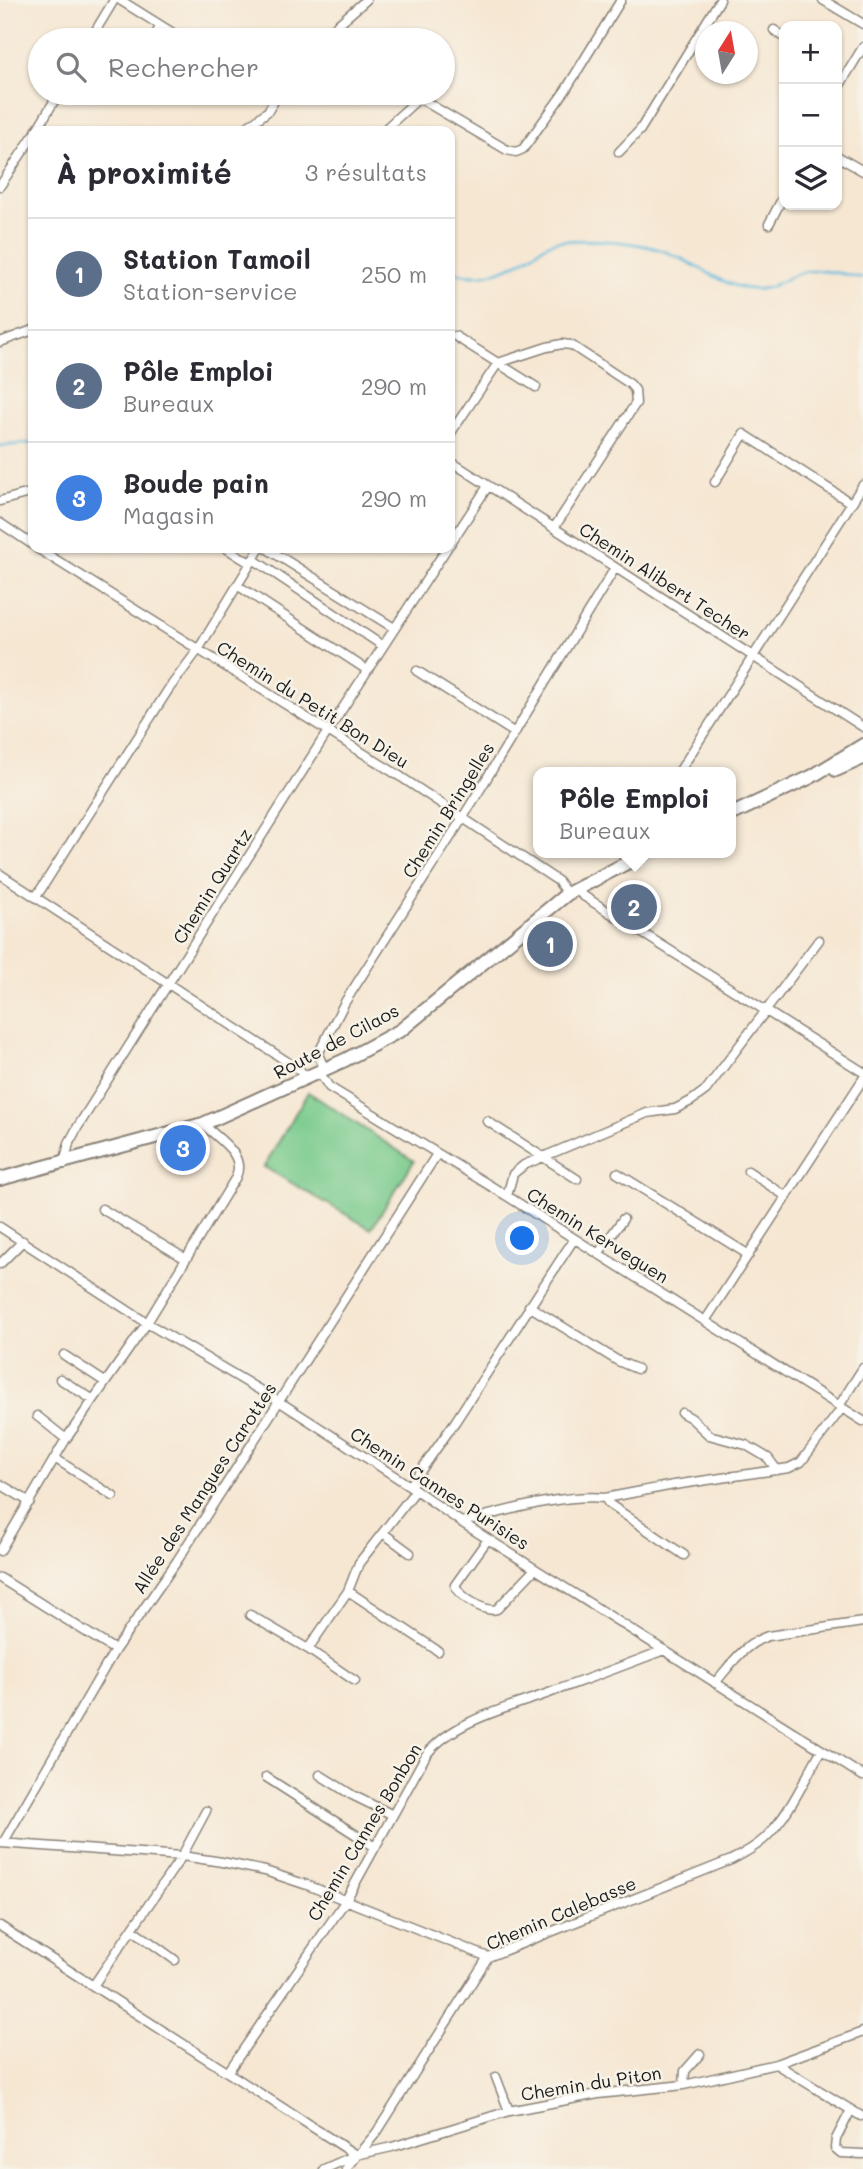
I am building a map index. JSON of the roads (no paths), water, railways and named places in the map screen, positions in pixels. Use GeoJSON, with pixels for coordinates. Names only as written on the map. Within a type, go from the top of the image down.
{"type":"FeatureCollection","features":[{"type":"Feature","properties":{"kind":"main road"},"geometry":{"type":"LineString","coordinates":[[797,785],[863,745]]}},
{"type":"Feature","properties":{"kind":"main road"},"geometry":{"type":"LineString","coordinates":[[736,812],[863,758]]}},
{"type":"Feature","properties":{"kind":"main road","name":"Route de Cilaos"},"geometry":{"type":"LineString","coordinates":[[0,1180],[203,1124],[322,1071],[401,1030],[572,891],[628,858]]}},
{"type":"Feature","properties":{"kind":"street"},"geometry":{"type":"LineString","coordinates":[[97,28],[114,0]]}},
{"type":"Feature","properties":{"kind":"street"},"geometry":{"type":"LineString","coordinates":[[120,0],[164,28]]}},
{"type":"Feature","properties":{"kind":"street"},"geometry":{"type":"LineString","coordinates":[[334,28],[366,0]]}},
{"type":"Feature","properties":{"kind":"street"},"geometry":{"type":"LineString","coordinates":[[431,105],[507,150],[516,152],[523,149],[565,91],[621,0]]}},
{"type":"Feature","properties":{"kind":"street"},"geometry":{"type":"LineString","coordinates":[[619,152],[640,130],[720,0]]}},
{"type":"Feature","properties":{"kind":"street"},"geometry":{"type":"LineString","coordinates":[[823,0],[863,24]]}},
{"type":"Feature","properties":{"kind":"street"},"geometry":{"type":"LineString","coordinates":[[775,30],[779,33]]}},
{"type":"Feature","properties":{"kind":"street"},"geometry":{"type":"LineString","coordinates":[[842,72],[863,47]]}},
{"type":"Feature","properties":{"kind":"street"},"geometry":{"type":"LineString","coordinates":[[40,126],[52,105]]}},
{"type":"Feature","properties":{"kind":"street"},"geometry":{"type":"LineString","coordinates":[[248,126],[272,105]]}},
{"type":"Feature","properties":{"kind":"street"},"geometry":{"type":"LineString","coordinates":[[388,126],[411,105]]}},
{"type":"Feature","properties":{"kind":"street"},"geometry":{"type":"LineString","coordinates":[[0,186],[28,145]]}},
{"type":"Feature","properties":{"kind":"street"},"geometry":{"type":"LineString","coordinates":[[842,159],[863,171]]}},
{"type":"Feature","properties":{"kind":"street"},"geometry":{"type":"LineString","coordinates":[[769,224],[779,205]]}},
{"type":"Feature","properties":{"kind":"street"},"geometry":{"type":"LineString","coordinates":[[0,342],[28,332]]}},
{"type":"Feature","properties":{"kind":"street"},"geometry":{"type":"LineString","coordinates":[[455,336],[536,387]]}},
{"type":"Feature","properties":{"kind":"street"},"geometry":{"type":"LineString","coordinates":[[455,427],[498,363],[547,347],[571,345],[630,384],[635,390],[636,403],[554,528]]}},
{"type":"Feature","properties":{"kind":"street"},"geometry":{"type":"LineString","coordinates":[[715,482],[744,434],[851,503]]}},
{"type":"Feature","properties":{"kind":"street","name":"Chemin Alibert Techer"},"geometry":{"type":"LineString","coordinates":[[455,464],[863,727]]}},
{"type":"Feature","properties":{"kind":"street"},"geometry":{"type":"LineString","coordinates":[[683,767],[863,485]]}},
{"type":"Feature","properties":{"kind":"street","name":"Chemin Quartz"},"geometry":{"type":"LineString","coordinates":[[455,536],[488,486]]}},
{"type":"Feature","properties":{"kind":"street"},"geometry":{"type":"LineString","coordinates":[[0,501],[28,493]]}},
{"type":"Feature","properties":{"kind":"street","name":"Chemin du Petit Bon Dieu"},"geometry":{"type":"LineString","coordinates":[[0,523],[28,542]]}},
{"type":"Feature","properties":{"kind":"street","name":"Chemin du Petit Bon Dieu"},"geometry":{"type":"LineString","coordinates":[[44,553],[401,777],[572,891],[863,1072]]}},
{"type":"Feature","properties":{"kind":"street"},"geometry":{"type":"LineString","coordinates":[[236,553],[383,646]]}},
{"type":"Feature","properties":{"kind":"street"},"geometry":{"type":"LineString","coordinates":[[36,897],[168,690],[198,650],[257,553]]}},
{"type":"Feature","properties":{"kind":"street"},"geometry":{"type":"LineString","coordinates":[[274,553],[394,628]]}},
{"type":"Feature","properties":{"kind":"street","name":"Chemin Quartz"},"geometry":{"type":"LineString","coordinates":[[64,1164],[68,1143],[77,1128],[443,553]]}},
{"type":"Feature","properties":{"kind":"street","name":"Chemin Bringelles"},"geometry":{"type":"LineString","coordinates":[[322,1071],[318,1054],[345,1002],[462,819],[615,568]]}},
{"type":"Feature","properties":{"kind":"street"},"geometry":{"type":"LineString","coordinates":[[237,586],[367,670]]}},
{"type":"Feature","properties":{"kind":"street"},"geometry":{"type":"LineString","coordinates":[[417,671],[514,733]]}},
{"type":"Feature","properties":{"kind":"street"},"geometry":{"type":"LineString","coordinates":[[0,874],[300,1070],[305,1079]]}},
{"type":"Feature","properties":{"kind":"street"},"geometry":{"type":"LineString","coordinates":[[507,1196],[516,1171],[647,1113],[675,1109],[706,1090],[819,940]]}},
{"type":"Feature","properties":{"kind":"street","name":"Chemin Kerveguen"},"geometry":{"type":"LineString","coordinates":[[322,1071],[329,1087],[863,1421]]}},
{"type":"Feature","properties":{"kind":"street"},"geometry":{"type":"LineString","coordinates":[[705,1321],[863,1079]]}},
{"type":"Feature","properties":{"kind":"street"},"geometry":{"type":"LineString","coordinates":[[487,1121],[577,1179]]}},
{"type":"Feature","properties":{"kind":"street"},"geometry":{"type":"LineString","coordinates":[[0,1551],[66,1439],[147,1323],[236,1177],[239,1167],[237,1156],[203,1124]]}},
{"type":"Feature","properties":{"kind":"street","name":"Allée des Mangues Carottes"},"geometry":{"type":"LineString","coordinates":[[2,1843],[115,1650],[177,1561],[437,1154]]}},
{"type":"Feature","properties":{"kind":"street"},"geometry":{"type":"LineString","coordinates":[[748,1171],[787,1197]]}},
{"type":"Feature","properties":{"kind":"street"},"geometry":{"type":"LineString","coordinates":[[617,1173],[749,1255]]}},
{"type":"Feature","properties":{"kind":"street"},"geometry":{"type":"LineString","coordinates":[[102,1209],[187,1259]]}},
{"type":"Feature","properties":{"kind":"street"},"geometry":{"type":"LineString","coordinates":[[598,1254],[623,1219]]}},
{"type":"Feature","properties":{"kind":"street","name":"Chemin Cannes Purisies"},"geometry":{"type":"LineString","coordinates":[[0,1227],[147,1323],[280,1402],[461,1522],[863,1776]]}},
{"type":"Feature","properties":{"kind":"street"},"geometry":{"type":"LineString","coordinates":[[308,1649],[348,1591],[359,1563],[413,1488],[574,1239]]}},
{"type":"Feature","properties":{"kind":"street"},"geometry":{"type":"LineString","coordinates":[[0,1264],[23,1241]]}},
{"type":"Feature","properties":{"kind":"street"},"geometry":{"type":"LineString","coordinates":[[529,1306],[618,1361],[636,1369]]}},
{"type":"Feature","properties":{"kind":"street"},"geometry":{"type":"LineString","coordinates":[[64,1355],[106,1382]]}},
{"type":"Feature","properties":{"kind":"street"},"geometry":{"type":"LineString","coordinates":[[461,1522],[536,1505],[593,1497],[605,1498],[794,1467],[801,1462],[841,1407],[863,1368]]}},
{"type":"Feature","properties":{"kind":"street"},"geometry":{"type":"LineString","coordinates":[[60,1379],[92,1399]]}},
{"type":"Feature","properties":{"kind":"street"},"geometry":{"type":"LineString","coordinates":[[682,1413],[709,1435],[746,1445],[768,1458],[777,1470]]}},
{"type":"Feature","properties":{"kind":"street"},"geometry":{"type":"LineString","coordinates":[[37,1416],[66,1439]]}},
{"type":"Feature","properties":{"kind":"street"},"geometry":{"type":"LineString","coordinates":[[55,1459],[113,1496]]}},
{"type":"Feature","properties":{"kind":"street"},"geometry":{"type":"LineString","coordinates":[[0,1484],[30,1502]]}},
{"type":"Feature","properties":{"kind":"street"},"geometry":{"type":"LineString","coordinates":[[605,1498],[609,1504],[684,1555]]}},
{"type":"Feature","properties":{"kind":"street"},"geometry":{"type":"LineString","coordinates":[[383,1533],[410,1553]]}},
{"type":"Feature","properties":{"kind":"street"},"geometry":{"type":"LineString","coordinates":[[488,1539],[455,1584],[457,1591],[485,1609],[497,1609],[535,1569]]}},
{"type":"Feature","properties":{"kind":"street"},"geometry":{"type":"LineString","coordinates":[[0,1578],[115,1650]]}},
{"type":"Feature","properties":{"kind":"street"},"geometry":{"type":"LineString","coordinates":[[348,1591],[438,1651]]}},
{"type":"Feature","properties":{"kind":"street"},"geometry":{"type":"LineString","coordinates":[[250,1615],[355,1681]]}},
{"type":"Feature","properties":{"kind":"street"},"geometry":{"type":"LineString","coordinates":[[716,1683],[743,1650],[754,1641],[768,1636],[861,1624]]}},
{"type":"Feature","properties":{"kind":"street","name":"Chemin Cannes Bonbon"},"geometry":{"type":"LineString","coordinates":[[228,2073],[346,1900],[426,1755],[445,1736],[479,1719],[664,1650]]}},
{"type":"Feature","properties":{"kind":"street","name":"Chemin Calebasse"},"geometry":{"type":"LineString","coordinates":[[346,2169],[377,2132],[488,1957],[750,1850],[780,1821],[821,1751]]}},
{"type":"Feature","properties":{"kind":"street"},"geometry":{"type":"LineString","coordinates":[[320,1775],[352,1795],[393,1815]]}},
{"type":"Feature","properties":{"kind":"street"},"geometry":{"type":"LineString","coordinates":[[267,1777],[375,1847]]}},
{"type":"Feature","properties":{"kind":"street"},"geometry":{"type":"LineString","coordinates":[[93,1986],[182,1856],[206,1811]]}},
{"type":"Feature","properties":{"kind":"street"},"geometry":{"type":"LineString","coordinates":[[2,1843],[182,1856],[222,1861],[265,1871],[488,1957]]}},
{"type":"Feature","properties":{"kind":"street"},"geometry":{"type":"LineString","coordinates":[[0,1926],[356,2155]]}},
{"type":"Feature","properties":{"kind":"street"},"geometry":{"type":"LineString","coordinates":[[132,1929],[175,1960]]}},
{"type":"Feature","properties":{"kind":"street","name":"Chemin du Piton"},"geometry":{"type":"LineString","coordinates":[[324,2169],[356,2155],[392,2147],[509,2111],[597,2094],[684,2085],[776,2064],[863,2032]]}},
{"type":"Feature","properties":{"kind":"street"},"geometry":{"type":"LineString","coordinates":[[684,2085],[685,2071],[700,2054]]}},
{"type":"Feature","properties":{"kind":"street"},"geometry":{"type":"LineString","coordinates":[[776,2064],[861,2116]]}},
{"type":"Feature","properties":{"kind":"street"},"geometry":{"type":"LineString","coordinates":[[496,2077],[509,2111]]}},
{"type":"Feature","properties":{"kind":"street"},"geometry":{"type":"LineString","coordinates":[[851,2110],[836,2139],[835,2148],[841,2153],[863,2154]]}},
{"type":"Feature","properties":{"kind":"waterway"},"geometry":{"type":"LineString","coordinates":[[455,272],[471,275],[491,273],[521,261],[550,243],[588,240],[635,244],[664,251],[722,280],[750,289],[770,287],[808,271],[863,278]]}},
{"type":"Feature","properties":{"kind":"waterway"},"geometry":{"type":"LineString","coordinates":[[0,446],[28,443]]}},
{"type":"Feature","properties":{"kind":"place","name":"Pôle Emploi"},"geometry":{"type":"Point","coordinates":[634,907]}},
{"type":"Feature","properties":{"kind":"place","name":"Station Tamoil"},"geometry":{"type":"Point","coordinates":[550,944]}},
{"type":"Feature","properties":{"kind":"place","name":"Boude pain"},"geometry":{"type":"Point","coordinates":[183,1148]}}]}
